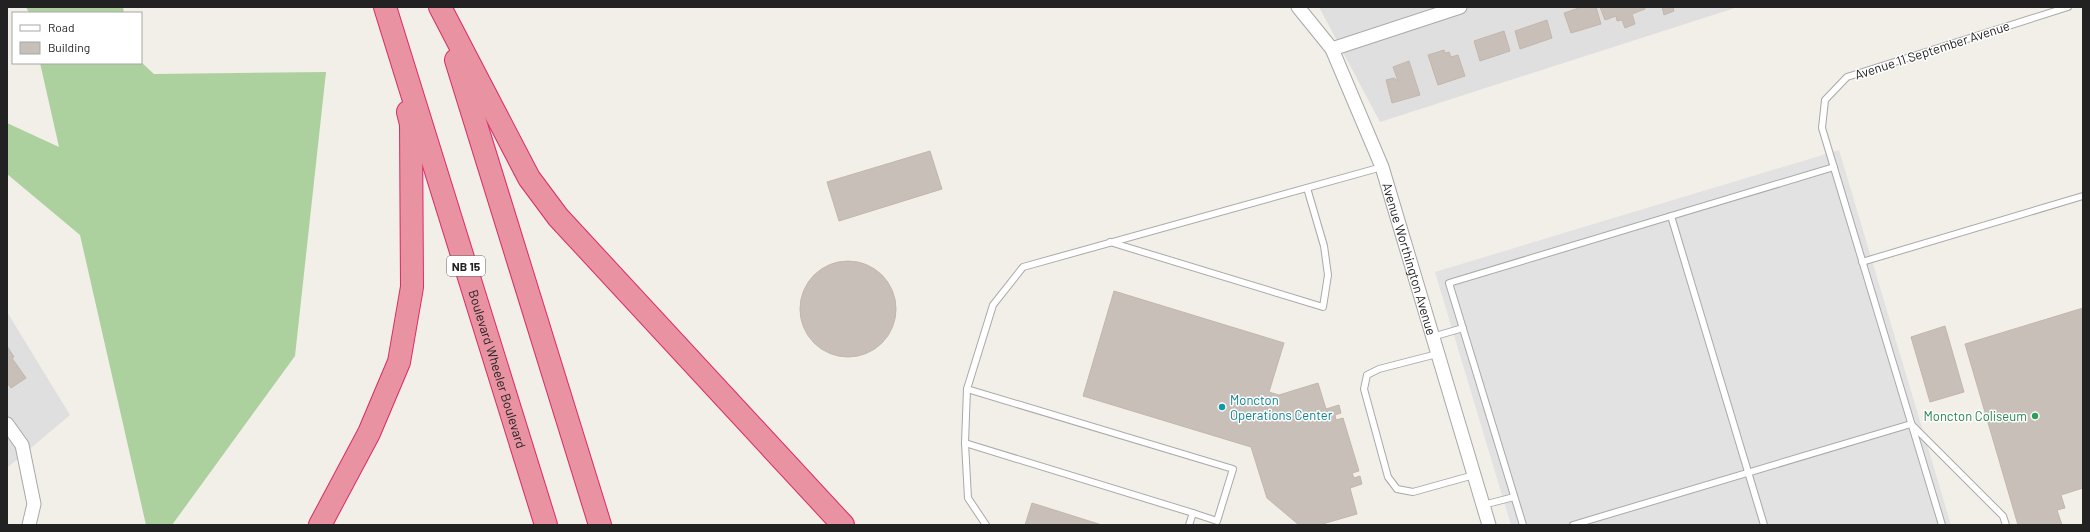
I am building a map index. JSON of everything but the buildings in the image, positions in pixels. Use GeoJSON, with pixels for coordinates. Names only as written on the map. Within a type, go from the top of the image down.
{"type":"FeatureCollection","features":[{"type":"Feature","properties":{"kind":"highway"},"geometry":{"type":"LineString","coordinates":[[320,525],[369,433],[398,362],[412,286],[411,124],[379,7]]}},
{"type":"Feature","properties":{"kind":"highway","name":"Boulevard Wheeler Boulevard"},"geometry":{"type":"LineString","coordinates":[[385,7],[546,525]]}},
{"type":"Feature","properties":{"kind":"highway"},"geometry":{"type":"LineString","coordinates":[[440,7],[600,525]]}},
{"type":"Feature","properties":{"kind":"highway"},"geometry":{"type":"LineString","coordinates":[[440,7],[528,178],[558,217],[843,525]]}},
{"type":"Feature","properties":{"kind":"street","name":"Avenue Worthington Avenue"},"geometry":{"type":"LineString","coordinates":[[1298,7],[1332,49],[1382,167],[1488,525]]}},
{"type":"Feature","properties":{"kind":"street"},"geometry":{"type":"LineString","coordinates":[[1332,49],[1456,8]]}},
{"type":"Feature","properties":{"kind":"street"},"geometry":{"type":"LineString","coordinates":[[7,424],[22,445],[34,504],[29,525]]}},
{"type":"Feature","properties":{"kind":"lane","name":"Avenue 11 September Avenue"},"geometry":{"type":"LineString","coordinates":[[1942,525],[1822,128],[1825,100],[1847,77],[2068,7]]}},
{"type":"Feature","properties":{"kind":"lane"},"geometry":{"type":"LineString","coordinates":[[986,525],[968,498],[965,443],[967,389],[993,305],[1023,267],[1382,167]]}},
{"type":"Feature","properties":{"kind":"lane"},"geometry":{"type":"LineString","coordinates":[[1522,525],[1449,283],[1834,167]]}},
{"type":"Feature","properties":{"kind":"lane"},"geometry":{"type":"LineString","coordinates":[[1109,242],[1323,307],[1328,275],[1324,246],[1307,188]]}},
{"type":"Feature","properties":{"kind":"lane"},"geometry":{"type":"LineString","coordinates":[[1862,262],[2083,196]]}},
{"type":"Feature","properties":{"kind":"lane"},"geometry":{"type":"LineString","coordinates":[[1671,216],[1764,525]]}},
{"type":"Feature","properties":{"kind":"lane"},"geometry":{"type":"LineString","coordinates":[[1432,337],[1463,328]]}},
{"type":"Feature","properties":{"kind":"lane"},"geometry":{"type":"LineString","coordinates":[[1437,354],[1379,370],[1367,375],[1364,389],[1388,477],[1397,489],[1413,492],[1474,475]]}},
{"type":"Feature","properties":{"kind":"lane"},"geometry":{"type":"LineString","coordinates":[[965,443],[1217,521],[1233,469],[967,389]]}},
{"type":"Feature","properties":{"kind":"lane"},"geometry":{"type":"LineString","coordinates":[[1573,525],[1911,424],[2003,516],[2006,525]]}},
{"type":"Feature","properties":{"kind":"lane"},"geometry":{"type":"LineString","coordinates":[[1483,506],[1514,497]]}},
{"type":"Feature","properties":{"kind":"lane"},"geometry":{"type":"LineString","coordinates":[[1189,525],[1193,513]]}},
{"type":"Feature","properties":{"kind":"shaded area"},"geometry":{"type":"Polygon","coordinates":[[[1319,7],[1738,7],[1380,122],[1319,7]]]}},
{"type":"Feature","properties":{"kind":"shaded area"},"geometry":{"type":"Polygon","coordinates":[[[1839,150],[1951,525],[1511,525],[1435,272],[1839,150]]]}},
{"type":"Feature","properties":{"kind":"shaded area"},"geometry":{"type":"Polygon","coordinates":[[[7,312],[70,415],[7,468],[7,312]]]}},
{"type":"Feature","properties":{"kind":"green space"},"geometry":{"type":"Polygon","coordinates":[[[26,7],[123,7],[124,12],[28,12],[26,7]]]}},
{"type":"Feature","properties":{"kind":"green space"},"geometry":{"type":"Polygon","coordinates":[[[142,63],[154,74],[326,72],[295,356],[172,525],[146,525],[80,235],[7,174],[7,123],[59,147],[40,64],[142,63]]]}},
{"type":"Feature","properties":{"kind":"place","name":"Moncton Operations Center"},"geometry":{"type":"Point","coordinates":[1222,407]}},
{"type":"Feature","properties":{"kind":"place","name":"Moncton Coliseum"},"geometry":{"type":"Point","coordinates":[2035,416]}}]}
